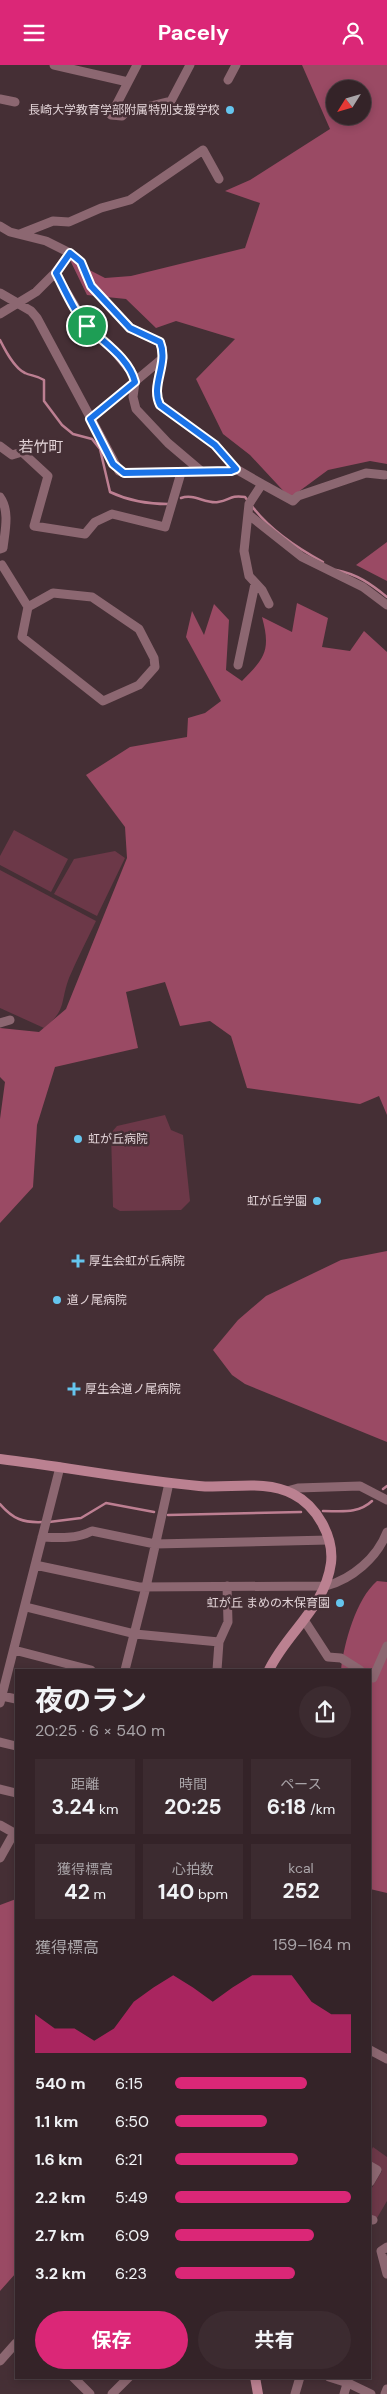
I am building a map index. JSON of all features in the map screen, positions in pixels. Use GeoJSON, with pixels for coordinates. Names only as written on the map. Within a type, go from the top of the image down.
{"type":"FeatureCollection","features":[{"type":"Feature","properties":{"kind":"street"},"geometry":{"type":"LineString","coordinates":[[54,65],[128,82]]}},
{"type":"Feature","properties":{"kind":"street"},"geometry":{"type":"LineString","coordinates":[[137,65],[111,115],[122,116],[126,112],[171,101],[190,65]]}},
{"type":"Feature","properties":{"kind":"street"},"geometry":{"type":"LineString","coordinates":[[228,80],[236,65]]}},
{"type":"Feature","properties":{"kind":"street"},"geometry":{"type":"LineString","coordinates":[[0,99],[15,102]]}},
{"type":"Feature","properties":{"kind":"street"},"geometry":{"type":"LineString","coordinates":[[19,234],[53,221],[69,222],[101,208],[130,200],[203,150],[219,179]]}},
{"type":"Feature","properties":{"kind":"street"},"geometry":{"type":"LineString","coordinates":[[0,226],[10,232],[46,241],[70,253],[81,262],[91,286],[130,328],[160,342],[164,359],[156,392],[160,405],[215,445],[236,469],[294,501],[298,496],[366,473],[385,475]]}},
{"type":"Feature","properties":{"kind":"street"},"geometry":{"type":"LineString","coordinates":[[0,314],[36,292],[56,273],[70,253]]}},
{"type":"Feature","properties":{"kind":"street"},"geometry":{"type":"LineString","coordinates":[[56,273],[87,326],[110,346],[133,374],[135,382],[133,397],[136,409],[168,443],[200,471]]}},
{"type":"Feature","properties":{"kind":"street"},"geometry":{"type":"LineString","coordinates":[[0,293],[31,311],[37,318],[119,471],[124,473],[181,473],[231,471],[236,469]]}},
{"type":"Feature","properties":{"kind":"street"},"geometry":{"type":"LineString","coordinates":[[90,419],[164,359]]}},
{"type":"Feature","properties":{"kind":"street"},"geometry":{"type":"LineString","coordinates":[[0,446],[12,455],[22,453],[48,476],[34,526],[85,534],[95,522],[112,513],[165,527],[181,473]]}},
{"type":"Feature","properties":{"kind":"street"},"geometry":{"type":"LineString","coordinates":[[262,484],[249,504],[244,551],[249,576],[262,591],[269,604]]}},
{"type":"Feature","properties":{"kind":"street"},"geometry":{"type":"LineString","coordinates":[[0,497],[5,506],[6,521],[3,547],[0,549]]}},
{"type":"Feature","properties":{"kind":"street"},"geometry":{"type":"LineString","coordinates":[[249,515],[302,557],[364,587],[387,605]]}},
{"type":"Feature","properties":{"kind":"street"},"geometry":{"type":"LineString","coordinates":[[0,566],[2,565],[28,607],[22,637],[103,701],[139,685],[155,667],[154,658],[140,629],[92,597],[53,593],[28,607]]}},
{"type":"Feature","properties":{"kind":"street"},"geometry":{"type":"LineString","coordinates":[[238,665],[255,584]]}},
{"type":"Feature","properties":{"kind":"street"},"geometry":{"type":"LineString","coordinates":[[0,1023],[10,1020]]}},
{"type":"Feature","properties":{"kind":"street"},"geometry":{"type":"LineString","coordinates":[[0,1459],[202,1487],[256,1486],[287,1491],[302,1500],[319,1517],[329,1540],[331,1562],[322,1595],[275,1657],[269,1669]]}},
{"type":"Feature","properties":{"kind":"street"},"geometry":{"type":"LineString","coordinates":[[15,1699],[1,1699],[26,1607],[60,1467]]}},
{"type":"Feature","properties":{"kind":"street"},"geometry":{"type":"LineString","coordinates":[[125,1669],[169,1483]]}},
{"type":"Feature","properties":{"kind":"street"},"geometry":{"type":"LineString","coordinates":[[287,1491],[298,1488],[360,1486],[387,1500]]}},
{"type":"Feature","properties":{"kind":"street"},"geometry":{"type":"LineString","coordinates":[[43,1532],[70,1538],[82,1536],[92,1531],[156,1544],[329,1540]]}},
{"type":"Feature","properties":{"kind":"street"},"geometry":{"type":"LineString","coordinates":[[35,1565],[139,1587],[326,1586],[338,1583],[367,1562],[380,1549],[387,1532]]}},
{"type":"Feature","properties":{"kind":"street"},"geometry":{"type":"LineString","coordinates":[[217,1669],[219,1642],[228,1622],[226,1586]]}},
{"type":"Feature","properties":{"kind":"street"},"geometry":{"type":"LineString","coordinates":[[26,1607],[135,1634],[219,1642]]}},
{"type":"Feature","properties":{"kind":"street"},"geometry":{"type":"LineString","coordinates":[[304,1620],[328,1657],[341,1658],[358,1669]]}},
{"type":"Feature","properties":{"kind":"street"},"geometry":{"type":"LineString","coordinates":[[371,1677],[373,1678],[387,1646]]}},
{"type":"Feature","properties":{"kind":"street"},"geometry":{"type":"LineString","coordinates":[[14,1650],[87,1669]]}},
{"type":"Feature","properties":{"kind":"street"},"geometry":{"type":"LineString","coordinates":[[0,1742],[15,1745]]}},
{"type":"Feature","properties":{"kind":"street"},"geometry":{"type":"LineString","coordinates":[[0,1789],[15,1793]]}},
{"type":"Feature","properties":{"kind":"street"},"geometry":{"type":"LineString","coordinates":[[0,1825],[15,1833],[0,1858]]}},
{"type":"Feature","properties":{"kind":"street"},"geometry":{"type":"LineString","coordinates":[[371,2051],[387,2059]]}},
{"type":"Feature","properties":{"kind":"street"},"geometry":{"type":"LineString","coordinates":[[371,2167],[377,2170],[371,2180]]}},
{"type":"Feature","properties":{"kind":"street"},"geometry":{"type":"LineString","coordinates":[[387,2247],[380,2251],[387,2274]]}},
{"type":"Feature","properties":{"kind":"street"},"geometry":{"type":"LineString","coordinates":[[0,2361],[15,2344]]}},
{"type":"Feature","properties":{"kind":"street"},"geometry":{"type":"LineString","coordinates":[[75,2379],[90,2394]]}},
{"type":"Feature","properties":{"kind":"street"},"geometry":{"type":"LineString","coordinates":[[112,2394],[127,2379]]}},
{"type":"Feature","properties":{"kind":"street"},"geometry":{"type":"LineString","coordinates":[[255,2379],[258,2394]]}},
{"type":"Feature","properties":{"kind":"street"},"geometry":{"type":"LineString","coordinates":[[296,2394],[300,2379]]}},
{"type":"Feature","properties":{"kind":"street"},"geometry":{"type":"LineString","coordinates":[[344,2394],[348,2380],[371,2394]]}},
{"type":"Feature","properties":{"kind":"street"},"geometry":{"type":"LineString","coordinates":[[386,2394],[387,2389]]}},
{"type":"Feature","properties":{"kind":"shaded area"},"geometry":{"type":"Polygon","coordinates":[[[302,65],[387,65],[387,464],[370,461],[328,470],[290,498],[250,455],[223,434],[196,379],[235,339],[176,321],[156,328],[126,299],[87,295],[70,260],[105,278],[131,276],[245,248],[260,203],[225,191],[250,180],[330,129],[328,125],[371,125],[371,80],[326,80],[326,120],[302,65]]]}},
{"type":"Feature","properties":{"kind":"shaded area"},"geometry":{"type":"Polygon","coordinates":[[[387,542],[387,581],[356,565],[387,542]]]}},
{"type":"Feature","properties":{"kind":"shaded area"},"geometry":{"type":"Polygon","coordinates":[[[297,603],[328,618],[322,647],[350,651],[364,631],[387,652],[387,1115],[379,1096],[360,1104],[247,1088],[231,1036],[210,1021],[180,1026],[165,982],[126,992],[138,1048],[55,1067],[37,1125],[33,1187],[0,1223],[0,1119],[5,1082],[0,1077],[0,1028],[39,1032],[66,1009],[127,858],[125,827],[86,775],[130,747],[187,737],[188,718],[205,713],[221,701],[186,637],[192,611],[204,635],[214,604],[229,620],[226,670],[242,681],[256,666],[264,653],[266,638],[262,617],[292,632],[297,603]]]}},
{"type":"Feature","properties":{"kind":"shaded area"},"geometry":{"type":"Polygon","coordinates":[[[14,830],[68,859],[51,892],[0,865],[0,856],[14,830]]]}},
{"type":"Feature","properties":{"kind":"shaded area"},"geometry":{"type":"Polygon","coordinates":[[[115,851],[125,858],[97,916],[54,894],[74,859],[115,851]]]}},
{"type":"Feature","properties":{"kind":"shaded area"},"geometry":{"type":"Polygon","coordinates":[[[0,870],[96,921],[69,978],[60,1011],[44,1028],[0,1008],[0,870]]]}},
{"type":"Feature","properties":{"kind":"shaded area"},"geometry":{"type":"Polygon","coordinates":[[[165,1115],[171,1130],[183,1135],[190,1201],[181,1210],[120,1211],[113,1207],[111,1133],[117,1126],[165,1115]]]}},
{"type":"Feature","properties":{"kind":"shaded area"},"geometry":{"type":"Polygon","coordinates":[[[387,1251],[387,1442],[245,1384],[232,1375],[213,1350],[238,1320],[266,1296],[341,1260],[387,1251]]]}},
{"type":"Feature","properties":{"kind":"shaded area"},"geometry":{"type":"Polygon","coordinates":[[[377,1581],[387,1582],[387,1893],[371,1889],[371,1669],[341,1669],[352,1622],[370,1589],[377,1581]]]}},
{"type":"Feature","properties":{"kind":"shaded area"},"geometry":{"type":"Polygon","coordinates":[[[15,1899],[15,2274],[0,2291],[0,1905],[15,1899]]]}},
{"type":"Feature","properties":{"kind":"shaded area"},"geometry":{"type":"Polygon","coordinates":[[[373,2147],[387,2157],[387,2201],[377,2218],[371,2215],[371,2189],[382,2171],[371,2163],[373,2147]]]}},
{"type":"Feature","properties":{"kind":"waterway"},"geometry":{"type":"LineString","coordinates":[[0,340],[10,358],[21,371],[44,380],[44,401],[62,425],[73,434],[92,439],[100,449],[110,492],[138,501],[168,504]]}},
{"type":"Feature","properties":{"kind":"waterway"},"geometry":{"type":"LineString","coordinates":[[181,498],[190,497],[213,502],[233,497],[245,497],[248,501]]}},
{"type":"Feature","properties":{"kind":"waterway"},"geometry":{"type":"LineString","coordinates":[[251,505],[266,522],[284,537],[303,551],[323,562]]}},
{"type":"Feature","properties":{"kind":"waterway"},"geometry":{"type":"LineString","coordinates":[[336,570],[363,580],[387,597]]}},
{"type":"Feature","properties":{"kind":"waterway"},"geometry":{"type":"LineString","coordinates":[[383,1489],[387,1486]]}},
{"type":"Feature","properties":{"kind":"waterway"},"geometry":{"type":"LineString","coordinates":[[323,1511],[355,1510],[372,1501]]}},
{"type":"Feature","properties":{"kind":"waterway"},"geometry":{"type":"LineString","coordinates":[[49,1522],[81,1518],[106,1503],[154,1512]]}},
{"type":"Feature","properties":{"kind":"waterway"},"geometry":{"type":"LineString","coordinates":[[0,1504],[14,1517],[24,1521],[43,1522]]}},
{"type":"Feature","properties":{"kind":"waterway"},"geometry":{"type":"LineString","coordinates":[[168,1515],[301,1512]]}},
{"type":"Feature","properties":{"kind":"place","name":"長崎大学教育学部附属特別支援学校"},"geometry":{"type":"Point","coordinates":[230,110]}},
{"type":"Feature","properties":{"kind":"place","name":"虹が丘病院"},"geometry":{"type":"Point","coordinates":[78,1139]}},
{"type":"Feature","properties":{"kind":"place","name":"虹が丘学園"},"geometry":{"type":"Point","coordinates":[317,1201]}},
{"type":"Feature","properties":{"kind":"place","name":"厚生会虹が丘病院"},"geometry":{"type":"Point","coordinates":[78,1261]}},
{"type":"Feature","properties":{"kind":"place","name":"道ノ尾病院"},"geometry":{"type":"Point","coordinates":[57,1300]}},
{"type":"Feature","properties":{"kind":"place","name":"厚生会道ノ尾病院"},"geometry":{"type":"Point","coordinates":[74,1389]}},
{"type":"Feature","properties":{"kind":"place","name":"虹が丘 まめの木保育園"},"geometry":{"type":"Point","coordinates":[340,1603]}},
{"type":"Feature","properties":{"kind":"district","name":"若竹町"},"geometry":{"type":"Point","coordinates":[41,447]}},
{"type":"Feature","properties":{"kind":"route"},"geometry":{"type":"LineString","coordinates":[[70,253],[81,262],[91,286],[130,328],[155,338],[160,342],[164,359],[155,396],[160,405],[215,445],[236,469],[231,471],[181,473],[124,473],[119,471],[113,464],[90,419],[135,382],[133,374],[110,346],[87,326],[56,273],[70,253]]}}]}
